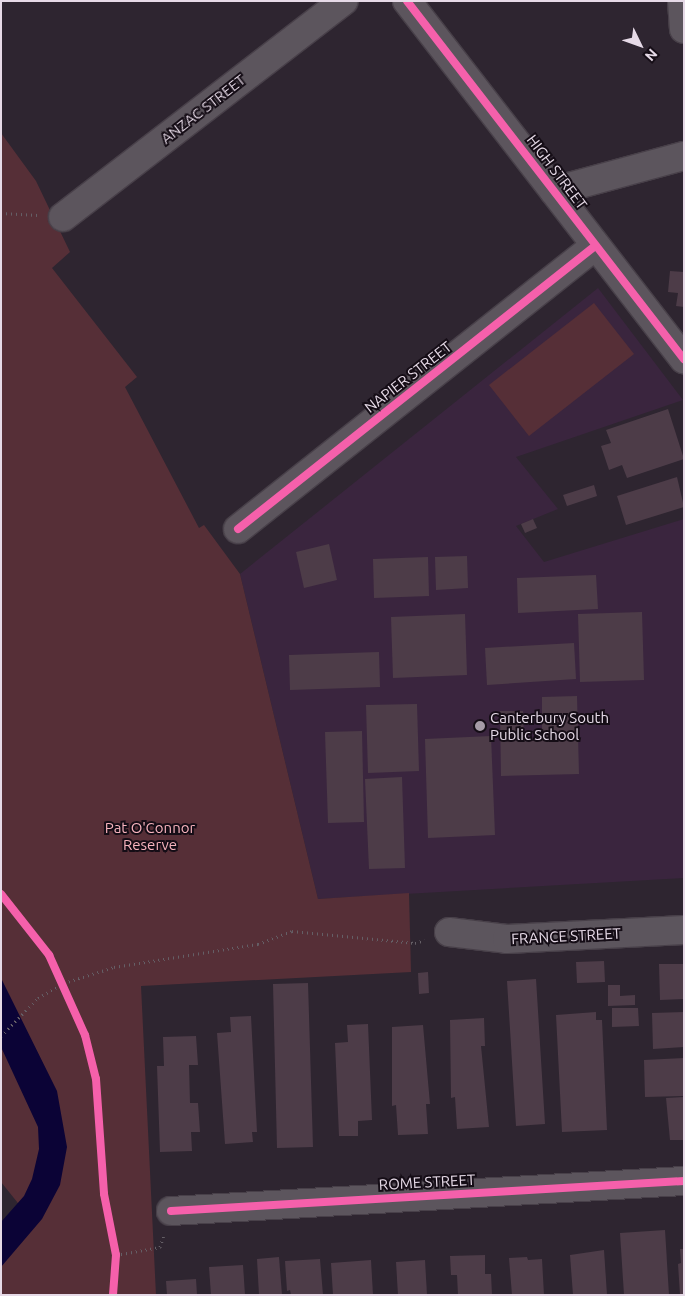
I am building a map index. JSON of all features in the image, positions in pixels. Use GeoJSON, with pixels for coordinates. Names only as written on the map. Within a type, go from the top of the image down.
{"type":"FeatureCollection","features":[{"type":"Feature","properties":{"kind":"street","name":"ANZAC STREET"},"geometry":{"type":"LineString","coordinates":[[63,217],[343,1]]}},
{"type":"Feature","properties":{"kind":"street","name":"HIGH STREET"},"geometry":{"type":"LineString","coordinates":[[408,1],[684,360]]}},
{"type":"Feature","properties":{"kind":"street"},"geometry":{"type":"LineString","coordinates":[[682,1],[684,29]]}},
{"type":"Feature","properties":{"kind":"street"},"geometry":{"type":"LineString","coordinates":[[554,191],[684,156]]}},
{"type":"Feature","properties":{"kind":"street","name":"NAPIER STREET"},"geometry":{"type":"LineString","coordinates":[[238,529],[595,246]]}},
{"type":"Feature","properties":{"kind":"street","name":"FRANCE STREET"},"geometry":{"type":"LineString","coordinates":[[449,932],[507,939],[684,930]]}},
{"type":"Feature","properties":{"kind":"street","name":"ROME STREET"},"geometry":{"type":"LineString","coordinates":[[171,1212],[684,1181]]}},
{"type":"Feature","properties":{"kind":"path"},"geometry":{"type":"LineString","coordinates":[[1,212],[63,217]]}},
{"type":"Feature","properties":{"kind":"path"},"geometry":{"type":"LineString","coordinates":[[1,1036],[38,998],[62,979],[114,967],[258,944],[292,931],[415,943],[449,932]]}},
{"type":"Feature","properties":{"kind":"path"},"geometry":{"type":"LineString","coordinates":[[62,979],[67,991]]}},
{"type":"Feature","properties":{"kind":"path"},"geometry":{"type":"LineString","coordinates":[[114,1246],[116,1259],[160,1247],[171,1212]]}},
{"type":"Feature","properties":{"kind":"shaded area","name":"Canterbury South Public School"},"geometry":{"type":"Polygon","coordinates":[[[598,288],[683,400],[516,457],[558,509],[516,526],[544,562],[684,519],[684,878],[318,899],[240,574],[598,288]]]}},
{"type":"Feature","properties":{"kind":"shaded area"},"geometry":{"type":"Polygon","coordinates":[[[1,978],[57,1091],[67,1147],[60,1185],[42,1219],[1,1267],[1,1222],[24,1196],[32,1179],[39,1149],[38,1127],[1,1047],[1,978]]]}},
{"type":"Feature","properties":{"kind":"green space","name":"Pat O'Connor Reserve"},"geometry":{"type":"Polygon","coordinates":[[[1,133],[36,181],[70,252],[52,268],[137,377],[125,387],[199,528],[204,525],[240,574],[318,899],[409,893],[411,972],[141,986],[156,1295],[1,1295],[1,1261],[34,1223],[1,1182],[1,133]]]}},
{"type":"Feature","properties":{"kind":"green space"},"geometry":{"type":"Polygon","coordinates":[[[594,303],[634,354],[529,436],[489,385],[594,303]]]}},
{"type":"Feature","properties":{"kind":"building"},"geometry":{"type":"Polygon","coordinates":[[[670,271],[684,272],[684,307],[676,306],[678,293],[668,292],[670,271]]]}},
{"type":"Feature","properties":{"kind":"building"},"geometry":{"type":"Polygon","coordinates":[[[668,409],[684,459],[627,478],[622,465],[609,470],[601,446],[611,443],[606,430],[668,409]]]}},
{"type":"Feature","properties":{"kind":"building"},"geometry":{"type":"Polygon","coordinates":[[[677,477],[684,507],[626,525],[617,496],[677,477]]]}},
{"type":"Feature","properties":{"kind":"building"},"geometry":{"type":"Polygon","coordinates":[[[594,485],[597,496],[567,506],[563,495],[594,485]]]}},
{"type":"Feature","properties":{"kind":"building"},"geometry":{"type":"Polygon","coordinates":[[[533,519],[537,528],[525,533],[521,524],[533,519]]]}},
{"type":"Feature","properties":{"kind":"building"},"geometry":{"type":"Polygon","coordinates":[[[329,544],[337,580],[304,588],[296,552],[329,544]]]}},
{"type":"Feature","properties":{"kind":"building"},"geometry":{"type":"Polygon","coordinates":[[[467,556],[468,588],[436,590],[435,557],[467,556]]]}},
{"type":"Feature","properties":{"kind":"building"},"geometry":{"type":"Polygon","coordinates":[[[428,557],[429,596],[374,598],[373,559],[428,557]]]}},
{"type":"Feature","properties":{"kind":"building"},"geometry":{"type":"Polygon","coordinates":[[[596,575],[598,609],[518,613],[517,578],[596,575]]]}},
{"type":"Feature","properties":{"kind":"building"},"geometry":{"type":"Polygon","coordinates":[[[642,612],[644,680],[580,682],[578,614],[642,612]]]}},
{"type":"Feature","properties":{"kind":"building"},"geometry":{"type":"Polygon","coordinates":[[[465,614],[467,675],[393,678],[391,617],[465,614]]]}},
{"type":"Feature","properties":{"kind":"building"},"geometry":{"type":"Polygon","coordinates":[[[574,643],[576,679],[487,685],[485,648],[574,643]]]}},
{"type":"Feature","properties":{"kind":"building"},"geometry":{"type":"Polygon","coordinates":[[[379,652],[380,687],[290,690],[289,655],[379,652]]]}},
{"type":"Feature","properties":{"kind":"building"},"geometry":{"type":"Polygon","coordinates":[[[577,696],[579,774],[501,776],[500,711],[523,711],[524,739],[542,738],[542,697],[577,696]]]}},
{"type":"Feature","properties":{"kind":"building"},"geometry":{"type":"Polygon","coordinates":[[[417,704],[419,771],[368,773],[366,705],[417,704]]]}},
{"type":"Feature","properties":{"kind":"building"},"geometry":{"type":"Polygon","coordinates":[[[362,731],[364,822],[328,823],[325,732],[362,731]]]}},
{"type":"Feature","properties":{"kind":"building"},"geometry":{"type":"Polygon","coordinates":[[[491,736],[495,835],[428,838],[425,739],[491,736]]]}},
{"type":"Feature","properties":{"kind":"building"},"geometry":{"type":"Polygon","coordinates":[[[402,777],[405,868],[369,869],[365,779],[402,777]]]}},
{"type":"Feature","properties":{"kind":"building"},"geometry":{"type":"Polygon","coordinates":[[[604,961],[605,982],[577,983],[576,962],[604,961]]]}},
{"type":"Feature","properties":{"kind":"building"},"geometry":{"type":"Polygon","coordinates":[[[659,964],[684,964],[684,999],[660,1000],[659,964]]]}},
{"type":"Feature","properties":{"kind":"building"},"geometry":{"type":"Polygon","coordinates":[[[428,972],[429,993],[419,994],[418,973],[428,972]]]}},
{"type":"Feature","properties":{"kind":"building"},"geometry":{"type":"Polygon","coordinates":[[[536,979],[545,1124],[516,1126],[507,981],[536,979]]]}},
{"type":"Feature","properties":{"kind":"building"},"geometry":{"type":"Polygon","coordinates":[[[308,983],[313,1147],[277,1148],[273,984],[308,983]]]}},
{"type":"Feature","properties":{"kind":"building"},"geometry":{"type":"Polygon","coordinates":[[[608,985],[620,985],[620,996],[635,995],[635,1005],[608,1006],[608,985]]]}},
{"type":"Feature","properties":{"kind":"building"},"geometry":{"type":"Polygon","coordinates":[[[612,1008],[638,1008],[639,1026],[612,1027],[612,1008]]]}},
{"type":"Feature","properties":{"kind":"building"},"geometry":{"type":"Polygon","coordinates":[[[596,1012],[596,1020],[602,1020],[607,1130],[562,1132],[556,1015],[596,1012]]]}},
{"type":"Feature","properties":{"kind":"building"},"geometry":{"type":"Polygon","coordinates":[[[684,1012],[684,1047],[653,1049],[652,1013],[684,1012]]]}},
{"type":"Feature","properties":{"kind":"building"},"geometry":{"type":"Polygon","coordinates":[[[251,1016],[257,1132],[252,1132],[253,1142],[225,1144],[217,1033],[231,1032],[230,1017],[251,1016]]]}},
{"type":"Feature","properties":{"kind":"building"},"geometry":{"type":"Polygon","coordinates":[[[484,1018],[485,1046],[481,1046],[489,1127],[457,1129],[455,1097],[451,1098],[450,1020],[484,1018]]]}},
{"type":"Feature","properties":{"kind":"building"},"geometry":{"type":"Polygon","coordinates":[[[368,1024],[372,1120],[358,1121],[358,1136],[339,1136],[335,1043],[348,1042],[347,1025],[368,1024]]]}},
{"type":"Feature","properties":{"kind":"building"},"geometry":{"type":"Polygon","coordinates":[[[423,1025],[430,1104],[426,1104],[428,1134],[398,1135],[396,1105],[392,1106],[392,1027],[423,1025]]]}},
{"type":"Feature","properties":{"kind":"building"},"geometry":{"type":"Polygon","coordinates":[[[196,1036],[198,1065],[189,1065],[190,1103],[198,1103],[200,1132],[191,1132],[192,1151],[160,1152],[157,1066],[164,1066],[163,1037],[196,1036]]]}},
{"type":"Feature","properties":{"kind":"building"},"geometry":{"type":"Polygon","coordinates":[[[684,1058],[684,1096],[645,1097],[644,1060],[684,1058]]]}},
{"type":"Feature","properties":{"kind":"building"},"geometry":{"type":"Polygon","coordinates":[[[684,1097],[684,1140],[670,1140],[666,1098],[684,1097]]]}},
{"type":"Feature","properties":{"kind":"building"},"geometry":{"type":"Polygon","coordinates":[[[665,1230],[669,1295],[624,1295],[620,1233],[665,1230]]]}},
{"type":"Feature","properties":{"kind":"building"},"geometry":{"type":"Polygon","coordinates":[[[680,1249],[684,1249],[684,1295],[680,1295],[678,1264],[681,1263],[680,1249]]]}},
{"type":"Feature","properties":{"kind":"building"},"geometry":{"type":"Polygon","coordinates":[[[604,1250],[607,1295],[573,1295],[570,1255],[604,1250]]]}},
{"type":"Feature","properties":{"kind":"building"},"geometry":{"type":"Polygon","coordinates":[[[485,1255],[485,1274],[491,1274],[492,1295],[458,1295],[457,1275],[451,1275],[450,1256],[485,1255]]]}},
{"type":"Feature","properties":{"kind":"building"},"geometry":{"type":"Polygon","coordinates":[[[279,1257],[282,1295],[259,1295],[257,1259],[279,1257]]]}},
{"type":"Feature","properties":{"kind":"building"},"geometry":{"type":"Polygon","coordinates":[[[527,1257],[528,1260],[542,1259],[544,1295],[512,1295],[509,1258],[527,1257]]]}},
{"type":"Feature","properties":{"kind":"building"},"geometry":{"type":"Polygon","coordinates":[[[320,1259],[323,1295],[291,1295],[290,1290],[287,1291],[285,1261],[320,1259]]]}},
{"type":"Feature","properties":{"kind":"building"},"geometry":{"type":"Polygon","coordinates":[[[371,1260],[373,1295],[333,1295],[331,1263],[371,1260]]]}},
{"type":"Feature","properties":{"kind":"building"},"geometry":{"type":"Polygon","coordinates":[[[425,1260],[427,1295],[398,1295],[396,1262],[425,1260]]]}},
{"type":"Feature","properties":{"kind":"building"},"geometry":{"type":"Polygon","coordinates":[[[243,1265],[245,1295],[211,1295],[209,1267],[243,1265]]]}},
{"type":"Feature","properties":{"kind":"building"},"geometry":{"type":"Polygon","coordinates":[[[196,1279],[197,1295],[167,1295],[166,1281],[196,1279]]]}},
{"type":"Feature","properties":{"kind":"cycle path"},"geometry":{"type":"LineString","coordinates":[[407,1],[684,360]]}},
{"type":"Feature","properties":{"kind":"cycle path"},"geometry":{"type":"LineString","coordinates":[[238,529],[595,246]]}},
{"type":"Feature","properties":{"kind":"cycle path"},"geometry":{"type":"LineString","coordinates":[[1,894],[49,955],[85,1035],[96,1079],[104,1194],[116,1255],[113,1295]]}},
{"type":"Feature","properties":{"kind":"cycle path"},"geometry":{"type":"LineString","coordinates":[[171,1211],[684,1181]]}},
{"type":"Feature","properties":{"kind":"place","name":"Canterbury South Public School"},"geometry":{"type":"Point","coordinates":[480,726]}}]}
